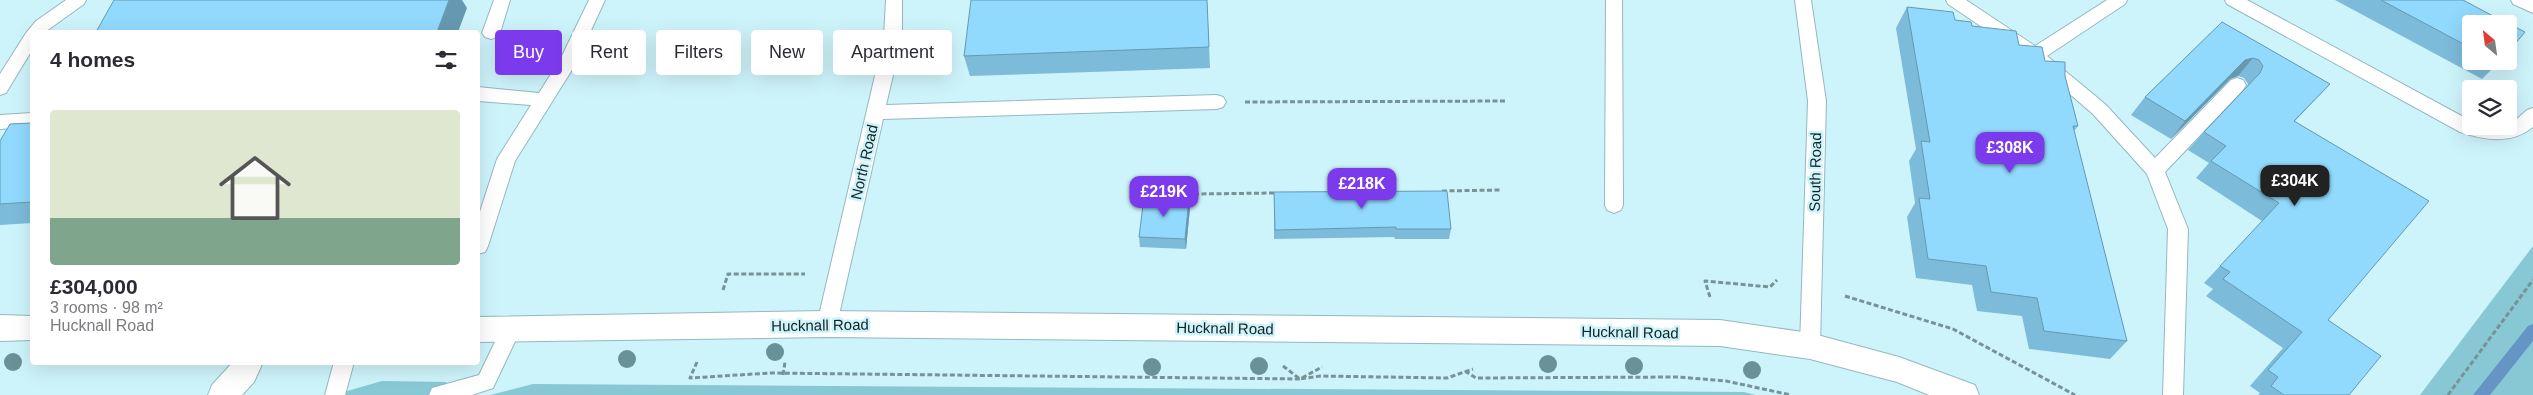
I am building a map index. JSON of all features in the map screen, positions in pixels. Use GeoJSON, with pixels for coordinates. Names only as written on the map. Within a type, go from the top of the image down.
{"type":"FeatureCollection","features":[{"type":"Feature","properties":{"kind":"main road","name":"Hucknall Road"},"geometry":{"type":"LineString","coordinates":[[480,330],[826,324],[1720,334],[1810,346],[1899,370],[1964,395]]}},
{"type":"Feature","properties":{"kind":"main road"},"geometry":{"type":"LineString","coordinates":[[0,328],[30,328]]}},
{"type":"Feature","properties":{"kind":"main road"},"geometry":{"type":"LineString","coordinates":[[222,395],[243,373],[247,365]]}},
{"type":"Feature","properties":{"kind":"lane"},"geometry":{"type":"LineString","coordinates":[[38,30],[60,11],[78,0]]}},
{"type":"Feature","properties":{"kind":"lane"},"geometry":{"type":"LineString","coordinates":[[491,34],[502,0]]}},
{"type":"Feature","properties":{"kind":"lane"},"geometry":{"type":"LineString","coordinates":[[480,240],[506,159],[570,60],[597,0]]}},
{"type":"Feature","properties":{"kind":"lane","name":"North Road"},"geometry":{"type":"LineString","coordinates":[[826,324],[893,37],[894,0]]}},
{"type":"Feature","properties":{"kind":"lane"},"geometry":{"type":"LineString","coordinates":[[1614,0],[1614,206]]}},
{"type":"Feature","properties":{"kind":"lane","name":"South Road"},"geometry":{"type":"LineString","coordinates":[[1803,0],[1817,101],[1810,346]]}},
{"type":"Feature","properties":{"kind":"lane"},"geometry":{"type":"LineString","coordinates":[[2035,55],[2119,0]]}},
{"type":"Feature","properties":{"kind":"lane"},"geometry":{"type":"LineString","coordinates":[[2233,0],[2466,127],[2498,135],[2523,128],[2533,115]]}},
{"type":"Feature","properties":{"kind":"lane"},"geometry":{"type":"LineString","coordinates":[[2519,0],[2533,7]]}},
{"type":"Feature","properties":{"kind":"lane"},"geometry":{"type":"LineString","coordinates":[[1964,2],[2035,55],[2099,109],[2155,170],[2178,229],[2172,395]]}},
{"type":"Feature","properties":{"kind":"lane"},"geometry":{"type":"LineString","coordinates":[[0,88],[30,40]]}},
{"type":"Feature","properties":{"kind":"lane"},"geometry":{"type":"LineString","coordinates":[[2155,170],[2238,85]]}},
{"type":"Feature","properties":{"kind":"lane"},"geometry":{"type":"LineString","coordinates":[[480,94],[544,100]]}},
{"type":"Feature","properties":{"kind":"lane"},"geometry":{"type":"LineString","coordinates":[[876,112],[1217,102]]}},
{"type":"Feature","properties":{"kind":"lane"},"geometry":{"type":"LineString","coordinates":[[0,122],[30,120]]}},
{"type":"Feature","properties":{"kind":"lane"},"geometry":{"type":"LineString","coordinates":[[439,395],[486,382],[510,331]]}},
{"type":"Feature","properties":{"kind":"lane"},"geometry":{"type":"LineString","coordinates":[[335,395],[343,365]]}},
{"type":"Feature","properties":{"kind":"path"},"geometry":{"type":"LineString","coordinates":[[1217,102],[1507,101]]}},
{"type":"Feature","properties":{"kind":"path"},"geometry":{"type":"LineString","coordinates":[[1441,191],[1501,190]]}},
{"type":"Feature","properties":{"kind":"path"},"geometry":{"type":"LineString","coordinates":[[1194,194],[1283,193]]}},
{"type":"Feature","properties":{"kind":"path"},"geometry":{"type":"LineString","coordinates":[[1813,274],[1840,294],[1953,329],[2075,395]]}},
{"type":"Feature","properties":{"kind":"path"},"geometry":{"type":"LineString","coordinates":[[2448,395],[2533,280]]}},
{"type":"Feature","properties":{"kind":"path"},"geometry":{"type":"LineString","coordinates":[[785,362],[783,374],[1213,378],[1284,381],[1300,379],[1326,364]]}},
{"type":"Feature","properties":{"kind":"path"},"geometry":{"type":"LineString","coordinates":[[1458,367],[1476,378],[1678,377],[1726,381],[1791,395]]}},
{"type":"Feature","properties":{"kind":"shaded area"},"geometry":{"type":"Polygon","coordinates":[[[2533,246],[2533,395],[2420,395],[2533,246]]]}},
{"type":"Feature","properties":{"kind":"shaded area"},"geometry":{"type":"Polygon","coordinates":[[[382,381],[446,382],[448,395],[333,395],[382,381]]]}},
{"type":"Feature","properties":{"kind":"shaded area"},"geometry":{"type":"Polygon","coordinates":[[[533,384],[1744,392],[1756,395],[490,395],[533,384]]]}},
{"type":"Feature","properties":{"kind":"building"},"geometry":{"type":"Polygon","coordinates":[[[114,0],[449,0],[438,30],[97,30],[114,0]]]}},
{"type":"Feature","properties":{"kind":"building"},"geometry":{"type":"Polygon","coordinates":[[[971,0],[1207,0],[1209,47],[964,56],[971,0]]]}},
{"type":"Feature","properties":{"kind":"building"},"geometry":{"type":"Polygon","coordinates":[[[2381,0],[2463,0],[2491,15],[2462,15],[2462,43],[2381,0]]]}},
{"type":"Feature","properties":{"kind":"building"},"geometry":{"type":"Polygon","coordinates":[[[1907,7],[1953,12],[1955,20],[1971,22],[1972,26],[2016,31],[2019,45],[2042,47],[2045,61],[2065,62],[2065,76],[2078,126],[2073,126],[2127,341],[2044,331],[2037,298],[1991,292],[1986,266],[1928,259],[1919,198],[1930,199],[1921,141],[1930,142],[1907,7]]]}},
{"type":"Feature","properties":{"kind":"building"},"geometry":{"type":"Polygon","coordinates":[[[2222,22],[2330,84],[2294,121],[2429,201],[2328,320],[2381,356],[2349,395],[2284,395],[2271,386],[2278,377],[2268,370],[2302,332],[2223,279],[2230,272],[2220,266],[2279,203],[2211,161],[2226,146],[2204,132],[2260,73],[2263,66],[2259,60],[2253,58],[2245,60],[2185,121],[2145,97],[2222,22]]]}},
{"type":"Feature","properties":{"kind":"building"},"geometry":{"type":"Polygon","coordinates":[[[2518,28],[2525,32],[2518,40],[2518,28]]]}},
{"type":"Feature","properties":{"kind":"building"},"geometry":{"type":"Polygon","coordinates":[[[30,123],[30,202],[0,204],[0,141],[10,124],[30,123]]]}},
{"type":"Feature","properties":{"kind":"building"},"geometry":{"type":"Polygon","coordinates":[[[1447,191],[1451,229],[1396,229],[1396,227],[1275,230],[1274,192],[1447,191]]]}},
{"type":"Feature","properties":{"kind":"building"},"geometry":{"type":"Polygon","coordinates":[[[1144,197],[1189,198],[1185,239],[1139,237],[1144,197]]]}},
{"type":"Feature","properties":{"kind":"waterway"},"geometry":{"type":"LineString","coordinates":[[2481,395],[2533,330]]}}]}
